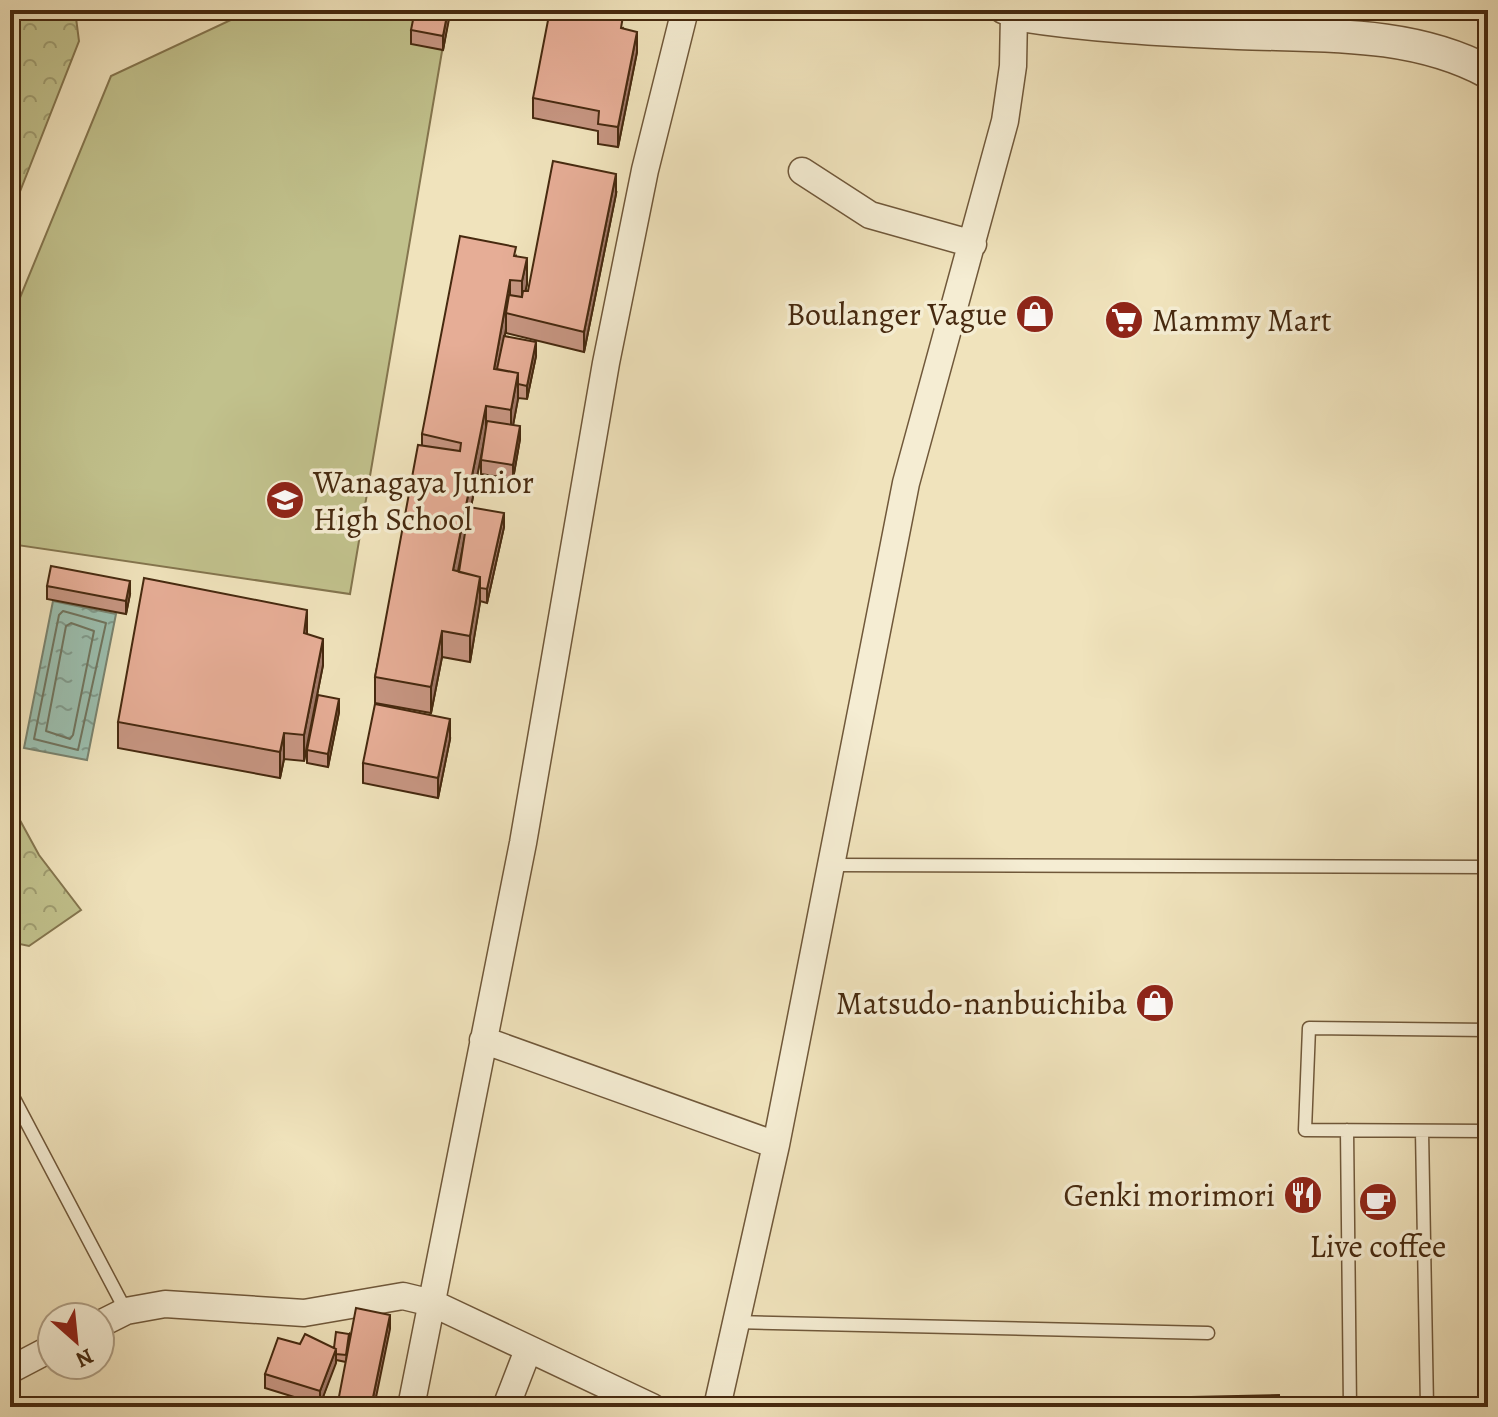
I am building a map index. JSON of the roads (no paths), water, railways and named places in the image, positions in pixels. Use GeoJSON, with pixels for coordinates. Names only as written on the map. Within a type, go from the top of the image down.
{"type":"FeatureCollection","features":[{"type":"Feature","properties":{"kind":"street"},"geometry":{"type":"LineString","coordinates":[[411,1407],[526,828],[606,363],[645,170],[685,10]]}},
{"type":"Feature","properties":{"kind":"street"},"geometry":{"type":"LineString","coordinates":[[717,1407],[776,1145],[906,483],[1005,121],[1013,66],[1010,11],[1184,31],[1372,38],[1421,46],[1482,65]]}},
{"type":"Feature","properties":{"kind":"street"},"geometry":{"type":"LineString","coordinates":[[802,171],[870,215],[973,244]]}},
{"type":"Feature","properties":{"kind":"street"},"geometry":{"type":"LineString","coordinates":[[483,1040],[776,1145]]}},
{"type":"Feature","properties":{"kind":"street"},"geometry":{"type":"LineString","coordinates":[[116,1316],[126,1311],[165,1304],[304,1313],[403,1296],[432,1303],[652,1407]]}},
{"type":"Feature","properties":{"kind":"street"},"geometry":{"type":"LineString","coordinates":[[506,1407],[528,1350]]}},
{"type":"Feature","properties":{"kind":"street"},"geometry":{"type":"LineString","coordinates":[[10,1370],[36,1356]]}},
{"type":"Feature","properties":{"kind":"lane"},"geometry":{"type":"LineString","coordinates":[[832,865],[1488,867]]}},
{"type":"Feature","properties":{"kind":"lane"},"geometry":{"type":"LineString","coordinates":[[1488,1030],[1309,1028],[1305,1130],[1488,1131]]}},
{"type":"Feature","properties":{"kind":"lane"},"geometry":{"type":"LineString","coordinates":[[10,1091],[126,1311]]}},
{"type":"Feature","properties":{"kind":"lane"},"geometry":{"type":"LineString","coordinates":[[1347,1130],[1350,1407]]}},
{"type":"Feature","properties":{"kind":"lane"},"geometry":{"type":"LineString","coordinates":[[1422,1131],[1427,1407]]}},
{"type":"Feature","properties":{"kind":"lane"},"geometry":{"type":"LineString","coordinates":[[735,1322],[1208,1333]]}},
{"type":"Feature","properties":{"kind":"water"},"geometry":{"type":"Polygon","coordinates":[[[53,601],[116,614],[87,760],[24,748],[53,601]]]}},
{"type":"Feature","properties":{"kind":"place","name":"Boulanger Vague"},"geometry":{"type":"Point","coordinates":[1035,314]}},
{"type":"Feature","properties":{"kind":"place","name":"Mammy Mart"},"geometry":{"type":"Point","coordinates":[1124,320]}},
{"type":"Feature","properties":{"kind":"place","name":"Wanagaya Junior High School"},"geometry":{"type":"Point","coordinates":[285,500]}},
{"type":"Feature","properties":{"kind":"place","name":"Matsudo-nanbuichiba"},"geometry":{"type":"Point","coordinates":[1155,1003]}},
{"type":"Feature","properties":{"kind":"place","name":"Genki morimori"},"geometry":{"type":"Point","coordinates":[1303,1195]}},
{"type":"Feature","properties":{"kind":"place","name":"Live coffee"},"geometry":{"type":"Point","coordinates":[1378,1202]}}]}
